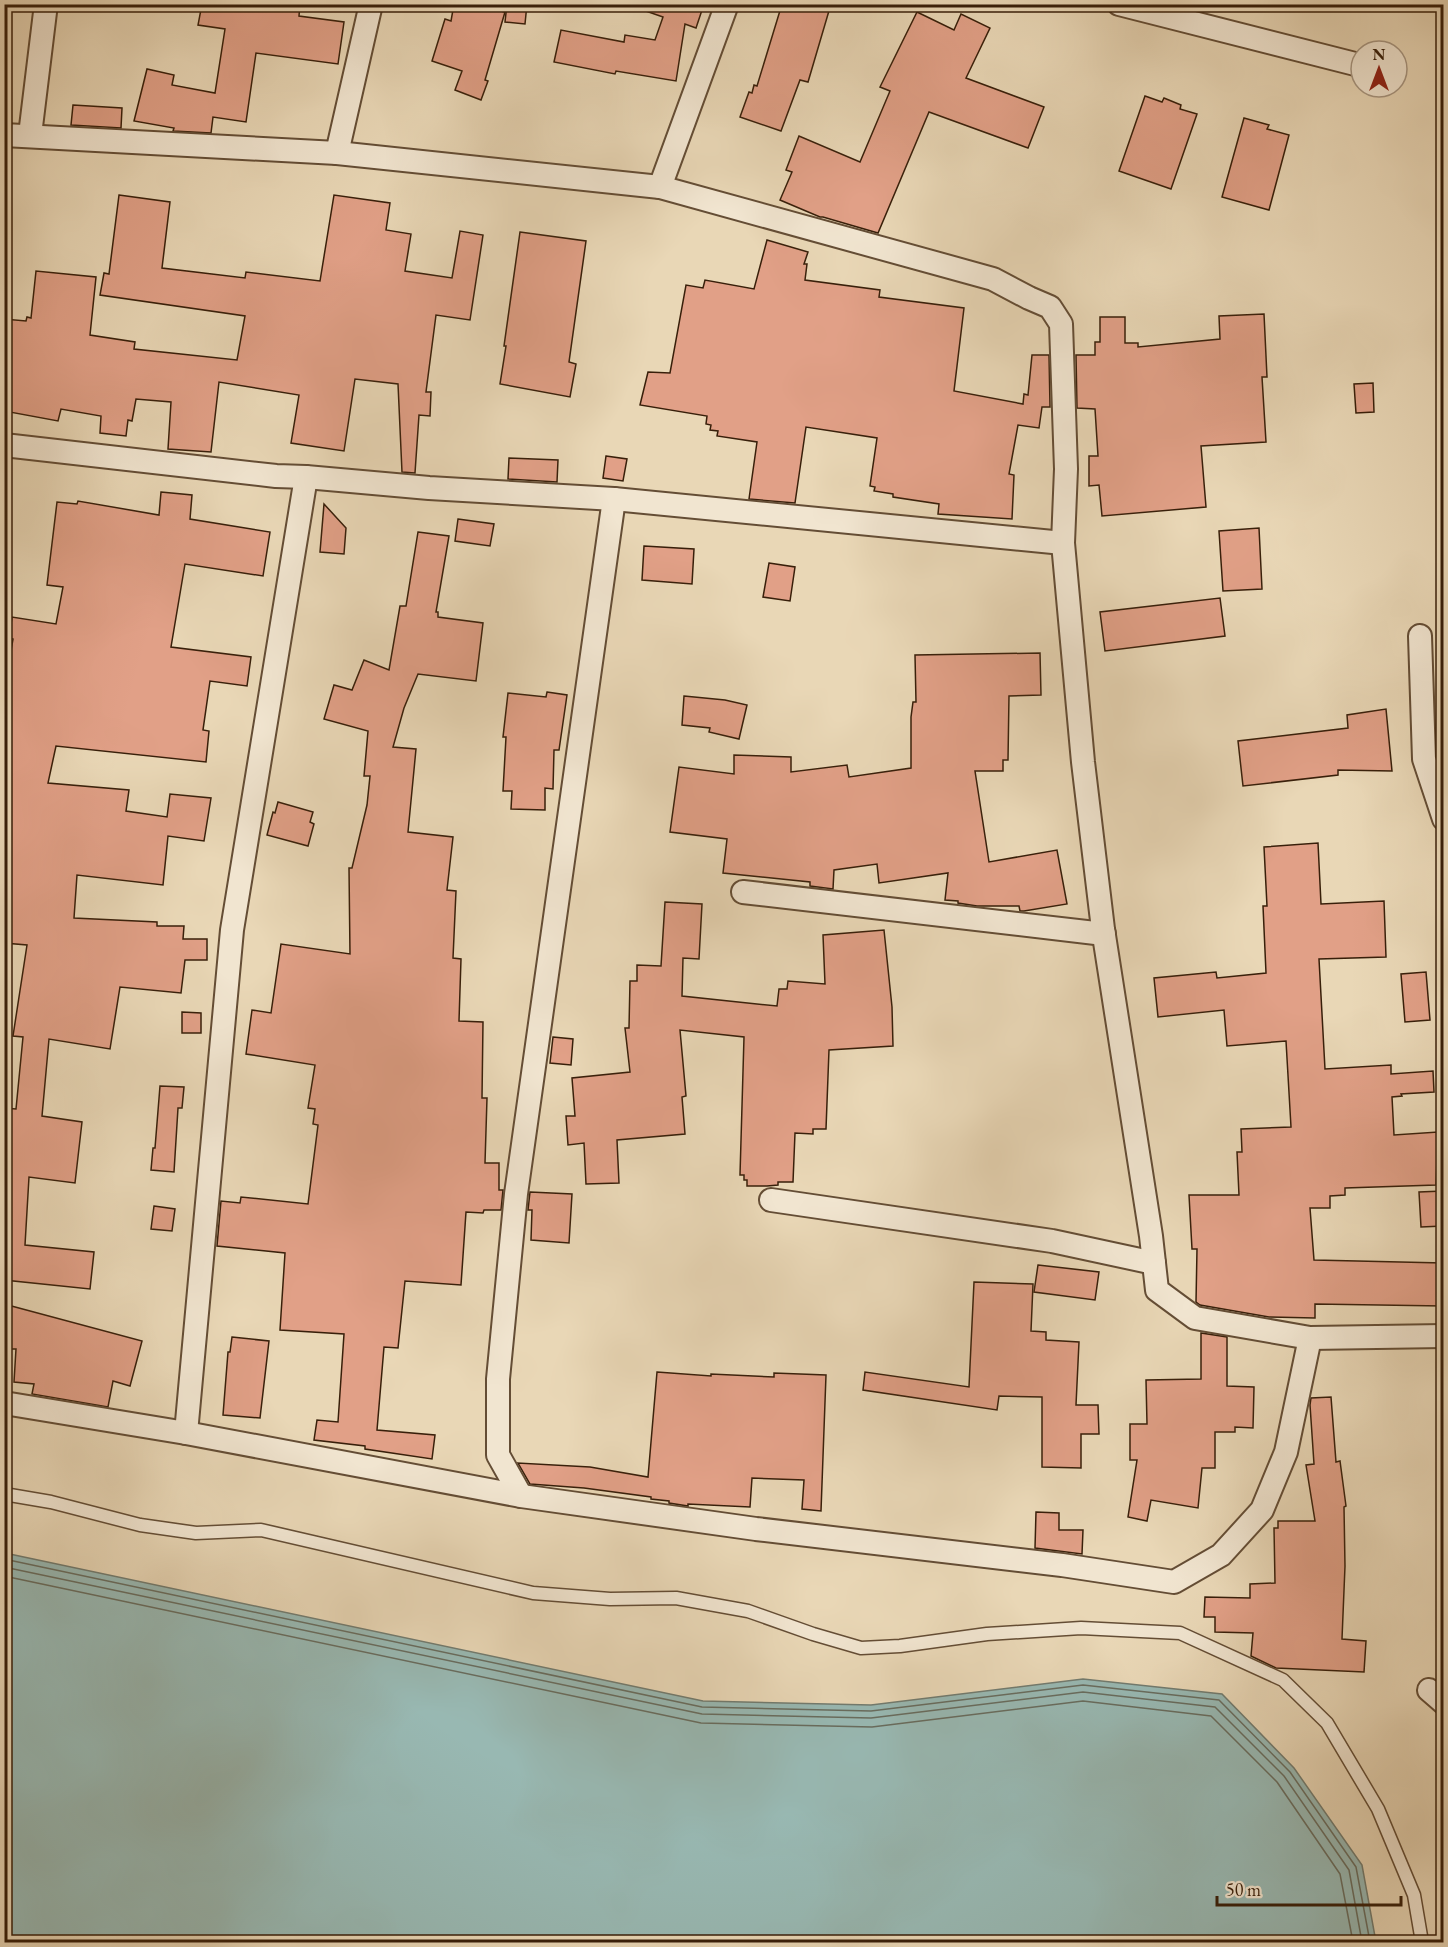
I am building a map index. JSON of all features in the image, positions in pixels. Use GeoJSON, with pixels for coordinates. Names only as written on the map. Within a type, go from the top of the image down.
{"type":"FeatureCollection","features":[{"type":"Feature","properties":{"kind":"street"},"geometry":{"type":"LineString","coordinates":[[30,135],[46,4]]}},
{"type":"Feature","properties":{"kind":"street"},"geometry":{"type":"LineString","coordinates":[[338,153],[372,4]]}},
{"type":"Feature","properties":{"kind":"street"},"geometry":{"type":"LineString","coordinates":[[660,187],[727,4]]}},
{"type":"Feature","properties":{"kind":"street"},"geometry":{"type":"LineString","coordinates":[[1119,4],[1349,62]]}},
{"type":"Feature","properties":{"kind":"street"},"geometry":{"type":"LineString","coordinates":[[4,135],[338,153],[660,187],[993,279],[1050,307],[1061,324],[1066,469],[1063,543],[1083,762],[1104,934],[1157,1290],[1195,1318],[1310,1338],[1443,1336]]}},
{"type":"Feature","properties":{"kind":"street"},"geometry":{"type":"LineString","coordinates":[[4,446],[276,476],[614,499],[1063,543]]}},
{"type":"Feature","properties":{"kind":"street"},"geometry":{"type":"LineString","coordinates":[[186,1433],[232,930],[306,477]]}},
{"type":"Feature","properties":{"kind":"street"},"geometry":{"type":"LineString","coordinates":[[521,1496],[498,1455],[499,1368],[516,1194],[614,499]]}},
{"type":"Feature","properties":{"kind":"street"},"geometry":{"type":"LineString","coordinates":[[1420,636],[1424,759],[1443,819]]}},
{"type":"Feature","properties":{"kind":"street"},"geometry":{"type":"LineString","coordinates":[[742,892],[1104,934]]}},
{"type":"Feature","properties":{"kind":"street"},"geometry":{"type":"LineString","coordinates":[[771,1200],[1052,1241],[1154,1263]]}},
{"type":"Feature","properties":{"kind":"street"},"geometry":{"type":"LineString","coordinates":[[4,1403],[186,1433],[521,1496],[756,1529],[1062,1565],[1174,1582],[1221,1555],[1262,1510],[1286,1452],[1310,1338]]}},
{"type":"Feature","properties":{"kind":"lane"},"geometry":{"type":"LineString","coordinates":[[4,1494],[51,1502],[151,1527],[196,1533],[261,1530],[533,1593],[610,1599],[676,1598],[748,1611],[861,1648],[900,1646],[987,1634],[1081,1628],[1180,1633],[1283,1680],[1327,1724],[1378,1809],[1414,1895],[1422,1942]]}},
{"type":"Feature","properties":{"kind":"water"},"geometry":{"type":"Polygon","coordinates":[[[5,1553],[703,1701],[871,1705],[1083,1679],[1222,1694],[1294,1768],[1362,1865],[1376,1942],[5,1942],[5,1553]]]}},
{"type":"Feature","properties":{"kind":"building"},"geometry":{"type":"Polygon","coordinates":[[[202,4],[300,4],[299,16],[344,22],[338,64],[256,53],[246,122],[213,117],[211,133],[173,131],[174,128],[134,121],[147,69],[174,75],[172,85],[215,93],[225,29],[198,25],[202,4]]]}},
{"type":"Feature","properties":{"kind":"building"},"geometry":{"type":"Polygon","coordinates":[[[454,4],[469,4],[505,12],[481,100],[455,90],[462,71],[432,61],[445,19],[451,21],[454,4]]]}},
{"type":"Feature","properties":{"kind":"building"},"geometry":{"type":"Polygon","coordinates":[[[507,4],[527,4],[525,24],[505,22],[507,4]]]}},
{"type":"Feature","properties":{"kind":"building"},"geometry":{"type":"Polygon","coordinates":[[[637,4],[704,4],[696,28],[685,24],[676,81],[616,71],[615,74],[554,62],[561,30],[624,42],[625,35],[655,40],[663,17],[637,8],[637,4]]]}},
{"type":"Feature","properties":{"kind":"building"},"geometry":{"type":"Polygon","coordinates":[[[782,4],[831,4],[808,82],[800,80],[781,131],[740,117],[749,92],[752,93],[754,85],[757,86],[782,4]]]}},
{"type":"Feature","properties":{"kind":"building"},"geometry":{"type":"Polygon","coordinates":[[[917,12],[954,30],[961,14],[990,28],[966,78],[1044,107],[1028,148],[929,112],[878,233],[820,217],[780,200],[792,172],[786,170],[799,136],[860,162],[890,91],[880,87],[917,12]]]}},
{"type":"Feature","properties":{"kind":"building"},"geometry":{"type":"Polygon","coordinates":[[[1145,96],[1162,102],[1164,98],[1181,105],[1180,109],[1197,114],[1171,189],[1119,171],[1145,96]]]}},
{"type":"Feature","properties":{"kind":"building"},"geometry":{"type":"Polygon","coordinates":[[[73,105],[122,108],[121,128],[71,125],[73,105]]]}},
{"type":"Feature","properties":{"kind":"building"},"geometry":{"type":"Polygon","coordinates":[[[1244,118],[1269,125],[1267,129],[1289,135],[1269,210],[1222,197],[1244,118]]]}},
{"type":"Feature","properties":{"kind":"building"},"geometry":{"type":"Polygon","coordinates":[[[119,195],[170,202],[162,268],[245,278],[246,272],[320,281],[334,195],[390,203],[386,230],[411,234],[405,271],[452,278],[460,231],[483,235],[470,320],[436,315],[426,392],[431,392],[430,416],[419,415],[415,473],[402,472],[398,384],[355,379],[344,451],[291,443],[299,395],[219,382],[211,452],[168,449],[171,402],[136,399],[132,421],[128,420],[126,436],[100,433],[101,416],[61,409],[58,421],[4,411],[4,319],[26,321],[27,317],[31,318],[36,271],[96,277],[90,335],[135,342],[134,349],[237,360],[245,316],[100,295],[104,273],[109,274],[119,195]]]}},
{"type":"Feature","properties":{"kind":"building"},"geometry":{"type":"Polygon","coordinates":[[[520,232],[586,241],[569,362],[576,364],[570,397],[500,384],[520,232]]]}},
{"type":"Feature","properties":{"kind":"building"},"geometry":{"type":"Polygon","coordinates":[[[767,240],[808,252],[804,264],[807,264],[805,280],[880,290],[879,297],[964,308],[954,391],[1023,404],[1024,394],[1028,395],[1032,355],[1049,355],[1050,407],[1042,407],[1039,428],[1018,425],[1009,474],[1014,475],[1012,519],[938,514],[939,504],[893,497],[893,494],[874,491],[875,487],[870,486],[877,438],[806,427],[795,503],[749,499],[757,442],[717,436],[718,431],[710,430],[711,425],[706,424],[707,416],[640,405],[648,372],[670,373],[686,285],[703,288],[705,280],[754,289],[767,240]]]}},
{"type":"Feature","properties":{"kind":"building"},"geometry":{"type":"Polygon","coordinates":[[[1264,314],[1267,377],[1262,377],[1266,442],[1201,446],[1206,507],[1102,516],[1099,485],[1089,486],[1089,456],[1098,456],[1095,409],[1077,408],[1076,355],[1095,355],[1095,342],[1100,342],[1100,317],[1125,317],[1125,343],[1138,343],[1138,347],[1220,339],[1219,316],[1264,314]]]}},
{"type":"Feature","properties":{"kind":"building"},"geometry":{"type":"Polygon","coordinates":[[[1373,383],[1374,412],[1356,413],[1354,384],[1373,383]]]}},
{"type":"Feature","properties":{"kind":"building"},"geometry":{"type":"Polygon","coordinates":[[[606,456],[627,459],[623,481],[603,478],[606,456]]]}},
{"type":"Feature","properties":{"kind":"building"},"geometry":{"type":"Polygon","coordinates":[[[509,458],[558,460],[557,482],[508,479],[509,458]]]}},
{"type":"Feature","properties":{"kind":"building"},"geometry":{"type":"Polygon","coordinates":[[[161,492],[192,495],[190,519],[270,532],[263,576],[185,564],[171,647],[251,657],[247,686],[210,681],[203,730],[209,731],[206,762],[56,746],[48,783],[129,790],[126,811],[167,817],[170,794],[211,798],[204,841],[168,836],[163,885],[77,875],[74,918],[157,922],[157,926],[184,926],[183,939],[207,939],[207,960],[185,960],[181,993],[120,987],[110,1049],[49,1039],[42,1116],[82,1122],[75,1183],[29,1177],[25,1245],[94,1252],[90,1289],[4,1280],[4,1108],[16,1109],[23,1037],[13,1036],[27,945],[4,943],[4,690],[13,639],[9,638],[12,617],[56,624],[63,587],[47,585],[57,502],[77,504],[78,501],[159,515],[161,492]]]}},
{"type":"Feature","properties":{"kind":"building"},"geometry":{"type":"Polygon","coordinates":[[[324,504],[346,528],[344,554],[320,552],[324,504]]]}},
{"type":"Feature","properties":{"kind":"building"},"geometry":{"type":"Polygon","coordinates":[[[458,519],[494,524],[490,546],[455,541],[458,519]]]}},
{"type":"Feature","properties":{"kind":"building"},"geometry":{"type":"Polygon","coordinates":[[[1259,528],[1262,589],[1223,591],[1219,531],[1259,528]]]}},
{"type":"Feature","properties":{"kind":"building"},"geometry":{"type":"Polygon","coordinates":[[[418,532],[449,536],[436,612],[438,612],[438,617],[483,623],[476,681],[418,674],[404,708],[393,747],[416,749],[408,832],[453,837],[447,890],[456,891],[453,958],[461,959],[459,1021],[483,1022],[482,1098],[487,1098],[485,1163],[499,1163],[499,1190],[503,1190],[501,1210],[484,1210],[483,1213],[466,1212],[461,1285],[405,1281],[398,1348],[384,1347],[377,1430],[435,1435],[432,1459],[365,1449],[365,1446],[314,1440],[317,1420],[338,1422],[344,1334],[280,1330],[285,1253],[217,1246],[221,1201],[240,1203],[241,1197],[308,1204],[318,1125],[313,1124],[315,1109],[308,1108],[315,1065],[246,1054],[252,1010],[271,1013],[281,944],[350,954],[349,868],[352,868],[367,805],[370,776],[364,776],[368,731],[324,719],[334,685],[352,690],[364,660],[389,670],[400,606],[406,606],[418,532]]]}},
{"type":"Feature","properties":{"kind":"building"},"geometry":{"type":"Polygon","coordinates":[[[644,546],[694,549],[692,584],[642,580],[644,546]]]}},
{"type":"Feature","properties":{"kind":"building"},"geometry":{"type":"Polygon","coordinates":[[[769,563],[795,567],[790,601],[763,597],[769,563]]]}},
{"type":"Feature","properties":{"kind":"building"},"geometry":{"type":"Polygon","coordinates":[[[1220,598],[1225,636],[1105,651],[1100,612],[1220,598]]]}},
{"type":"Feature","properties":{"kind":"building"},"geometry":{"type":"Polygon","coordinates":[[[1040,653],[1041,695],[1009,696],[1008,760],[1003,760],[1003,771],[975,771],[989,862],[1057,850],[1067,904],[1020,911],[1019,906],[977,906],[958,903],[958,901],[945,900],[948,873],[879,883],[877,864],[834,870],[833,889],[810,886],[810,882],[723,873],[727,839],[670,832],[679,767],[734,774],[734,755],[791,757],[791,772],[847,765],[849,777],[911,768],[911,717],[913,702],[916,702],[915,655],[1040,653]]]}},
{"type":"Feature","properties":{"kind":"building"},"geometry":{"type":"Polygon","coordinates":[[[547,692],[567,695],[559,750],[554,750],[553,789],[545,788],[545,810],[511,809],[512,791],[503,791],[506,737],[503,737],[508,693],[546,697],[547,692]]]}},
{"type":"Feature","properties":{"kind":"building"},"geometry":{"type":"Polygon","coordinates":[[[684,696],[725,700],[747,705],[739,739],[709,732],[710,728],[682,725],[684,696]]]}},
{"type":"Feature","properties":{"kind":"building"},"geometry":{"type":"Polygon","coordinates":[[[1386,709],[1392,771],[1338,770],[1338,775],[1243,786],[1238,741],[1348,728],[1347,715],[1386,709]]]}},
{"type":"Feature","properties":{"kind":"building"},"geometry":{"type":"Polygon","coordinates":[[[278,802],[313,812],[310,822],[314,824],[308,846],[267,835],[278,802]]]}},
{"type":"Feature","properties":{"kind":"building"},"geometry":{"type":"Polygon","coordinates":[[[1318,843],[1321,904],[1384,901],[1386,957],[1319,959],[1325,1069],[1391,1065],[1391,1074],[1433,1071],[1434,1092],[1401,1094],[1402,1096],[1392,1097],[1394,1135],[1438,1132],[1436,1185],[1345,1188],[1345,1195],[1330,1196],[1330,1208],[1310,1208],[1314,1260],[1443,1263],[1443,1306],[1315,1304],[1315,1318],[1269,1317],[1200,1305],[1196,1302],[1197,1249],[1192,1249],[1189,1195],[1239,1195],[1237,1152],[1242,1152],[1241,1129],[1291,1127],[1286,1041],[1227,1046],[1224,1010],[1158,1017],[1154,978],[1216,972],[1217,978],[1266,973],[1263,906],[1267,906],[1264,847],[1318,843]]]}},
{"type":"Feature","properties":{"kind":"building"},"geometry":{"type":"Polygon","coordinates":[[[665,902],[702,904],[699,959],[683,958],[682,996],[777,1006],[779,989],[787,989],[788,981],[825,984],[823,935],[884,930],[892,1007],[893,1046],[829,1050],[826,1129],[813,1129],[813,1134],[795,1133],[793,1182],[747,1186],[744,1175],[740,1175],[744,1037],[680,1030],[686,1096],[682,1097],[685,1134],[617,1140],[619,1183],[586,1184],[584,1143],[568,1145],[566,1116],[575,1116],[572,1078],[630,1072],[625,1028],[629,1028],[630,981],[637,981],[637,965],[661,966],[665,902]]]}},
{"type":"Feature","properties":{"kind":"building"},"geometry":{"type":"Polygon","coordinates":[[[1426,972],[1430,1020],[1405,1022],[1401,974],[1426,972]]]}},
{"type":"Feature","properties":{"kind":"building"},"geometry":{"type":"Polygon","coordinates":[[[182,1012],[201,1013],[201,1033],[182,1033],[182,1012]]]}},
{"type":"Feature","properties":{"kind":"building"},"geometry":{"type":"Polygon","coordinates":[[[553,1037],[573,1039],[571,1065],[550,1063],[553,1037]]]}},
{"type":"Feature","properties":{"kind":"building"},"geometry":{"type":"Polygon","coordinates":[[[160,1086],[184,1087],[182,1108],[178,1108],[174,1172],[151,1170],[160,1086]]]}},
{"type":"Feature","properties":{"kind":"building"},"geometry":{"type":"Polygon","coordinates":[[[1443,1191],[1443,1226],[1421,1227],[1419,1192],[1443,1191]]]}},
{"type":"Feature","properties":{"kind":"building"},"geometry":{"type":"Polygon","coordinates":[[[530,1192],[572,1194],[569,1243],[531,1240],[532,1210],[528,1210],[530,1192]]]}},
{"type":"Feature","properties":{"kind":"building"},"geometry":{"type":"Polygon","coordinates":[[[154,1206],[175,1209],[172,1231],[151,1229],[154,1206]]]}},
{"type":"Feature","properties":{"kind":"building"},"geometry":{"type":"Polygon","coordinates":[[[1038,1265],[1099,1272],[1095,1300],[1034,1292],[1038,1265]]]}},
{"type":"Feature","properties":{"kind":"building"},"geometry":{"type":"Polygon","coordinates":[[[974,1282],[1033,1284],[1031,1331],[1046,1332],[1046,1340],[1079,1342],[1076,1405],[1098,1405],[1099,1434],[1081,1434],[1081,1468],[1042,1467],[1042,1397],[999,1396],[997,1410],[863,1390],[865,1372],[969,1387],[974,1282]]]}},
{"type":"Feature","properties":{"kind":"building"},"geometry":{"type":"Polygon","coordinates":[[[4,1304],[142,1341],[130,1386],[113,1381],[108,1407],[32,1394],[34,1384],[14,1382],[16,1349],[4,1349],[4,1304]]]}},
{"type":"Feature","properties":{"kind":"building"},"geometry":{"type":"Polygon","coordinates":[[[1201,1333],[1227,1337],[1227,1386],[1254,1387],[1253,1428],[1235,1427],[1235,1432],[1215,1432],[1215,1468],[1202,1468],[1198,1508],[1151,1500],[1147,1521],[1128,1517],[1137,1460],[1130,1460],[1130,1424],[1147,1424],[1146,1380],[1201,1379],[1201,1333]]]}},
{"type":"Feature","properties":{"kind":"building"},"geometry":{"type":"Polygon","coordinates":[[[232,1337],[269,1341],[260,1418],[223,1415],[228,1352],[230,1352],[232,1337]]]}},
{"type":"Feature","properties":{"kind":"building"},"geometry":{"type":"Polygon","coordinates":[[[657,1372],[711,1376],[711,1374],[774,1377],[774,1373],[826,1375],[821,1511],[802,1509],[804,1480],[752,1478],[750,1507],[688,1504],[688,1506],[651,1499],[651,1497],[530,1484],[518,1463],[590,1467],[648,1477],[657,1372]]]}},
{"type":"Feature","properties":{"kind":"building"},"geometry":{"type":"Polygon","coordinates":[[[1331,1397],[1336,1462],[1340,1461],[1346,1506],[1344,1507],[1345,1566],[1342,1639],[1366,1641],[1364,1672],[1276,1668],[1251,1656],[1253,1633],[1215,1632],[1215,1617],[1204,1617],[1205,1597],[1250,1598],[1250,1584],[1275,1583],[1274,1528],[1278,1528],[1278,1521],[1315,1521],[1306,1465],[1314,1464],[1310,1405],[1311,1398],[1331,1397]]]}},
{"type":"Feature","properties":{"kind":"building"},"geometry":{"type":"Polygon","coordinates":[[[1036,1512],[1059,1513],[1059,1530],[1083,1530],[1082,1554],[1035,1548],[1036,1512]]]}}]}
